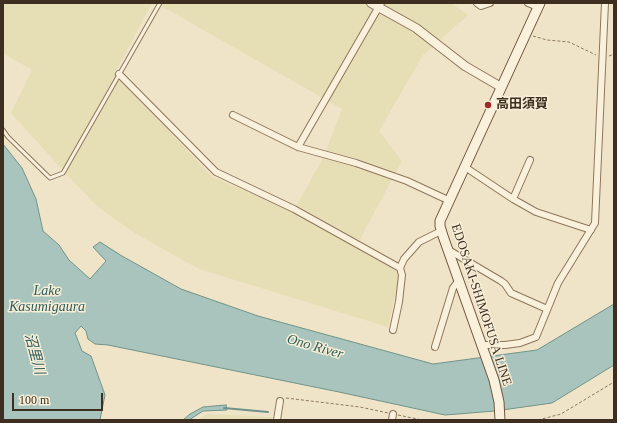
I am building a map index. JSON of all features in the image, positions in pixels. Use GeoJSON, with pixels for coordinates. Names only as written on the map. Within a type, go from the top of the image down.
{"type":"FeatureCollection","features":[{"type":"Feature","properties":{"kind":"main road","name":"EDOSAKI-SHIMOFUSA LINE"},"geometry":{"type":"LineString","coordinates":[[500,417],[494,380],[441,231],[440,221],[539,5]]}},
{"type":"Feature","properties":{"kind":"street"},"geometry":{"type":"LineString","coordinates":[[371,3],[380,5],[416,28],[465,66],[501,87]]}},
{"type":"Feature","properties":{"kind":"street"},"geometry":{"type":"LineString","coordinates":[[477,3],[481,6],[490,3]]}},
{"type":"Feature","properties":{"kind":"street"},"geometry":{"type":"LineString","coordinates":[[528,3],[539,5]]}},
{"type":"Feature","properties":{"kind":"street"},"geometry":{"type":"LineString","coordinates":[[483,347],[520,343],[536,337],[558,283],[595,224],[605,3]]}},
{"type":"Feature","properties":{"kind":"street"},"geometry":{"type":"LineString","coordinates":[[298,147],[380,5]]}},
{"type":"Feature","properties":{"kind":"street"},"geometry":{"type":"LineString","coordinates":[[119,74],[216,172],[294,208],[400,268]]}},
{"type":"Feature","properties":{"kind":"street"},"geometry":{"type":"LineString","coordinates":[[232,115],[298,147],[356,163],[407,182],[450,201]]}},
{"type":"Feature","properties":{"kind":"street"},"geometry":{"type":"LineString","coordinates":[[513,199],[530,160]]}},
{"type":"Feature","properties":{"kind":"street"},"geometry":{"type":"LineString","coordinates":[[465,167],[513,199],[536,212],[591,230]]}},
{"type":"Feature","properties":{"kind":"street"},"geometry":{"type":"LineString","coordinates":[[393,330],[399,302],[402,275],[400,268],[404,259],[419,242],[441,231]]}},
{"type":"Feature","properties":{"kind":"street"},"geometry":{"type":"LineString","coordinates":[[448,249],[502,281],[511,293],[547,309]]}},
{"type":"Feature","properties":{"kind":"street"},"geometry":{"type":"LineString","coordinates":[[435,347],[453,288],[459,280]]}},
{"type":"Feature","properties":{"kind":"street"},"geometry":{"type":"LineString","coordinates":[[277,420],[280,401]]}},
{"type":"Feature","properties":{"kind":"lane"},"geometry":{"type":"LineString","coordinates":[[3,130],[8,137],[50,178],[62,173],[160,3]]}},
{"type":"Feature","properties":{"kind":"path"},"geometry":{"type":"LineString","coordinates":[[525,34],[547,40],[569,42],[602,57],[614,54]]}},
{"type":"Feature","properties":{"kind":"path"},"geometry":{"type":"LineString","coordinates":[[538,420],[560,414],[614,382]]}},
{"type":"Feature","properties":{"kind":"path"},"geometry":{"type":"LineString","coordinates":[[280,401],[286,398],[293,398],[360,407],[393,417],[422,420]]}},
{"type":"Feature","properties":{"kind":"shaded area"},"geometry":{"type":"Polygon","coordinates":[[[3,3],[152,3],[115,73],[212,177],[296,212],[400,273],[388,327],[199,269],[136,234],[98,207],[11,113],[32,70],[3,53],[3,3]]]}},
{"type":"Feature","properties":{"kind":"shaded area"},"geometry":{"type":"Polygon","coordinates":[[[156,3],[451,3],[468,15],[423,55],[379,131],[402,161],[359,241],[297,205],[324,156],[342,109],[156,3]]]}},
{"type":"Feature","properties":{"kind":"shaded area"},"geometry":{"type":"Polygon","coordinates":[[[206,414],[272,417],[272,420],[199,420],[206,414]]]}},
{"type":"Feature","properties":{"kind":"water","name":"Lake Kasumigaura"},"geometry":{"type":"Polygon","coordinates":[[[3,144],[22,168],[36,199],[43,231],[59,245],[69,260],[90,279],[106,261],[93,247],[100,242],[181,289],[258,316],[433,364],[537,350],[614,304],[614,365],[552,403],[495,411],[445,415],[108,345],[95,344],[88,339],[86,331],[81,326],[75,333],[82,351],[91,356],[105,395],[100,420],[3,420],[3,144]]]}},
{"type":"Feature","properties":{"kind":"water"},"geometry":{"type":"Polygon","coordinates":[[[226,405],[227,410],[203,411],[189,420],[183,420],[190,414],[203,407],[226,405]]]}},
{"type":"Feature","properties":{"kind":"waterway"},"geometry":{"type":"LineString","coordinates":[[224,408],[268,412]]}},
{"type":"Feature","properties":{"kind":"place","name":"高田須賀"},"geometry":{"type":"Point","coordinates":[488,105]}},
{"type":"Feature","properties":{"kind":"water label","name":"Ono River"},"geometry":{"type":"Point","coordinates":[315,347]}},
{"type":"Feature","properties":{"kind":"water label","name":"沼里川"},"geometry":{"type":"Point","coordinates":[34,354]}}]}
